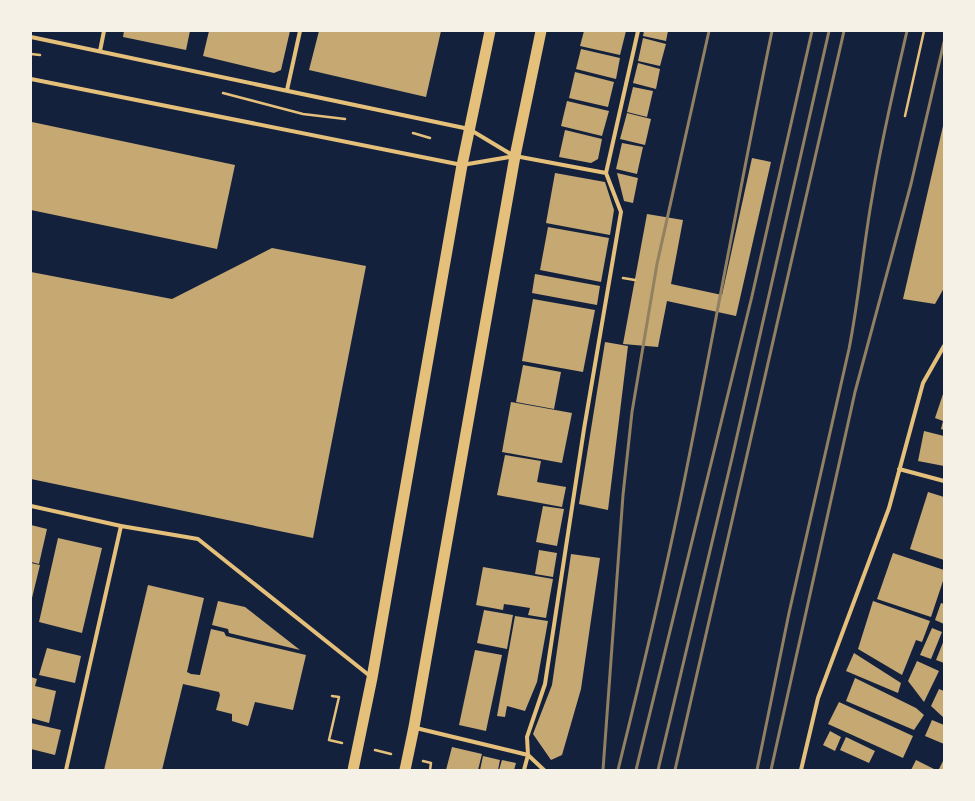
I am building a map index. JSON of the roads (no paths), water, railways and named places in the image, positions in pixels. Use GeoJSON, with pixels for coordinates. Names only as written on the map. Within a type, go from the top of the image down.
{"type":"FeatureCollection","features":[{"type":"Feature","properties":{"kind":"highway"},"geometry":{"type":"LineString","coordinates":[[353,770],[372,678],[462,165],[490,31]]}},
{"type":"Feature","properties":{"kind":"highway"},"geometry":{"type":"LineString","coordinates":[[405,770],[414,727],[515,156],[541,31]]}},
{"type":"Feature","properties":{"kind":"street"},"geometry":{"type":"LineString","coordinates":[[100,51],[104,31]]}},
{"type":"Feature","properties":{"kind":"street"},"geometry":{"type":"LineString","coordinates":[[287,90],[300,31]]}},
{"type":"Feature","properties":{"kind":"street"},"geometry":{"type":"LineString","coordinates":[[524,770],[528,755],[526,737],[545,684],[584,429],[621,212],[606,173],[638,31]]}},
{"type":"Feature","properties":{"kind":"street"},"geometry":{"type":"LineString","coordinates":[[31,37],[469,129],[515,156],[606,173]]}},
{"type":"Feature","properties":{"kind":"street"},"geometry":{"type":"LineString","coordinates":[[31,79],[462,165],[515,156]]}},
{"type":"Feature","properties":{"kind":"street"},"geometry":{"type":"LineString","coordinates":[[801,770],[818,698],[889,508],[923,383],[944,346]]}},
{"type":"Feature","properties":{"kind":"street"},"geometry":{"type":"LineString","coordinates":[[899,469],[944,481]]}},
{"type":"Feature","properties":{"kind":"street"},"geometry":{"type":"LineString","coordinates":[[31,506],[121,526],[198,539],[372,678]]}},
{"type":"Feature","properties":{"kind":"street"},"geometry":{"type":"LineString","coordinates":[[66,770],[121,526]]}},
{"type":"Feature","properties":{"kind":"street"},"geometry":{"type":"LineString","coordinates":[[414,727],[528,755],[544,770]]}},
{"type":"Feature","properties":{"kind":"railway"},"geometry":{"type":"LineString","coordinates":[[603,770],[623,495],[632,412],[657,264],[709,31]]}},
{"type":"Feature","properties":{"kind":"railway"},"geometry":{"type":"LineString","coordinates":[[618,770],[637,694],[679,505],[772,31]]}},
{"type":"Feature","properties":{"kind":"railway"},"geometry":{"type":"LineString","coordinates":[[636,770],[752,296],[812,31]]}},
{"type":"Feature","properties":{"kind":"railway"},"geometry":{"type":"LineString","coordinates":[[658,770],[732,458],[829,31]]}},
{"type":"Feature","properties":{"kind":"railway"},"geometry":{"type":"LineString","coordinates":[[675,770],[844,31]]}},
{"type":"Feature","properties":{"kind":"railway"},"geometry":{"type":"LineString","coordinates":[[757,770],[789,613],[849,349],[876,177],[888,114],[907,31]]}},
{"type":"Feature","properties":{"kind":"railway"},"geometry":{"type":"LineString","coordinates":[[771,770],[855,392],[911,184],[944,42]]}}]}
